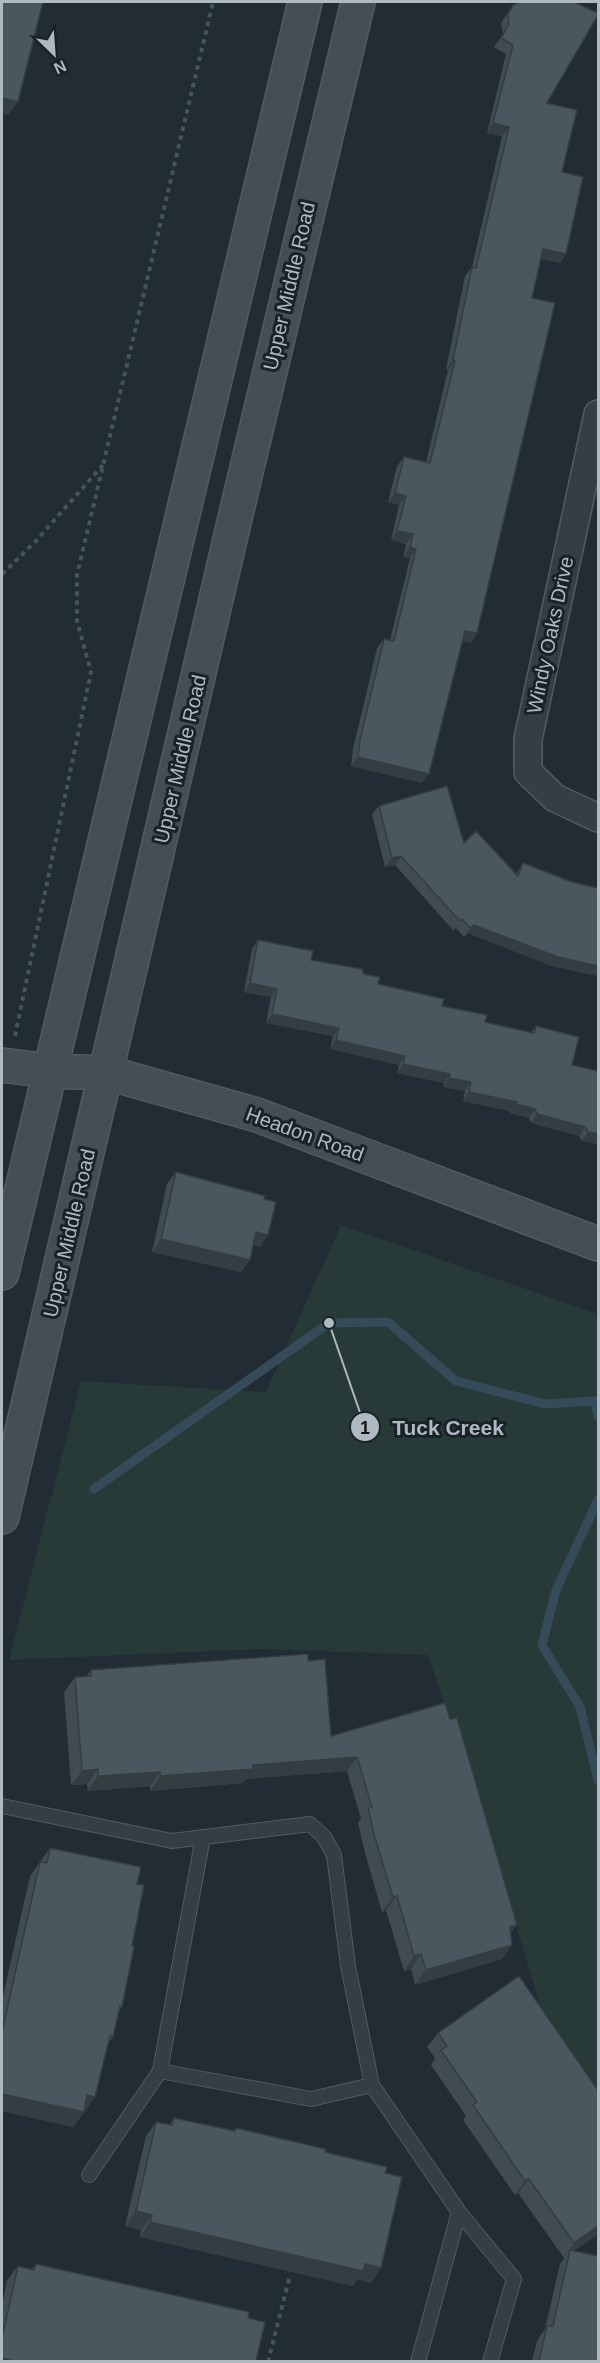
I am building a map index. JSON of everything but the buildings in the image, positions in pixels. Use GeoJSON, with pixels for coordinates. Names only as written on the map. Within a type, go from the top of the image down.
{"type":"FeatureCollection","features":[{"type":"Feature","properties":{"kind":"main road"},"geometry":{"type":"LineString","coordinates":[[2,1273],[304,2]]}},
{"type":"Feature","properties":{"kind":"main road","name":"Upper Middle Road"},"geometry":{"type":"LineString","coordinates":[[2,1517],[108,1072],[295,258],[358,2]]}},
{"type":"Feature","properties":{"kind":"main road","name":"Headon Road"},"geometry":{"type":"LineString","coordinates":[[5,1066],[50,1071],[108,1072],[257,1115],[598,1244]]}},
{"type":"Feature","properties":{"kind":"street","name":"Windy Oaks Drive"},"geometry":{"type":"LineString","coordinates":[[598,414],[528,739],[528,772],[555,798],[598,818]]}},
{"type":"Feature","properties":{"kind":"lane"},"geometry":{"type":"LineString","coordinates":[[2,1806],[172,1841],[310,1824],[324,1837],[334,1855],[348,1966],[372,2085],[459,2212],[514,2279],[490,2361]]}},
{"type":"Feature","properties":{"kind":"lane"},"geometry":{"type":"LineString","coordinates":[[89,2175],[160,2070],[203,1836]]}},
{"type":"Feature","properties":{"kind":"lane"},"geometry":{"type":"LineString","coordinates":[[160,2070],[311,2099],[372,2085]]}},
{"type":"Feature","properties":{"kind":"lane"},"geometry":{"type":"LineString","coordinates":[[418,2361],[459,2212]]}},
{"type":"Feature","properties":{"kind":"path"},"geometry":{"type":"LineString","coordinates":[[5,1066],[91,672],[77,621],[77,575],[213,2]]}},
{"type":"Feature","properties":{"kind":"path"},"geometry":{"type":"LineString","coordinates":[[2,574],[35,542],[104,464]]}},
{"type":"Feature","properties":{"kind":"path"},"geometry":{"type":"LineString","coordinates":[[268,2361],[290,2279]]}},
{"type":"Feature","properties":{"kind":"green space"},"geometry":{"type":"Polygon","coordinates":[[[341,1225],[598,1314],[598,2105],[544,2019],[491,1842],[428,1655],[261,1649],[9,1660],[81,1381],[266,1392],[341,1225]]]}},
{"type":"Feature","properties":{"kind":"waterway"},"geometry":{"type":"LineString","coordinates":[[94,1489],[329,1323],[388,1322],[456,1381],[545,1404],[595,1401],[598,1417]]}},
{"type":"Feature","properties":{"kind":"waterway"},"geometry":{"type":"LineString","coordinates":[[598,1500],[556,1590],[542,1645],[580,1707],[598,1780]]}},
{"type":"Feature","properties":{"kind":"place","name":"Tuck Creek"},"geometry":{"type":"Point","coordinates":[329,1323]}}]}
